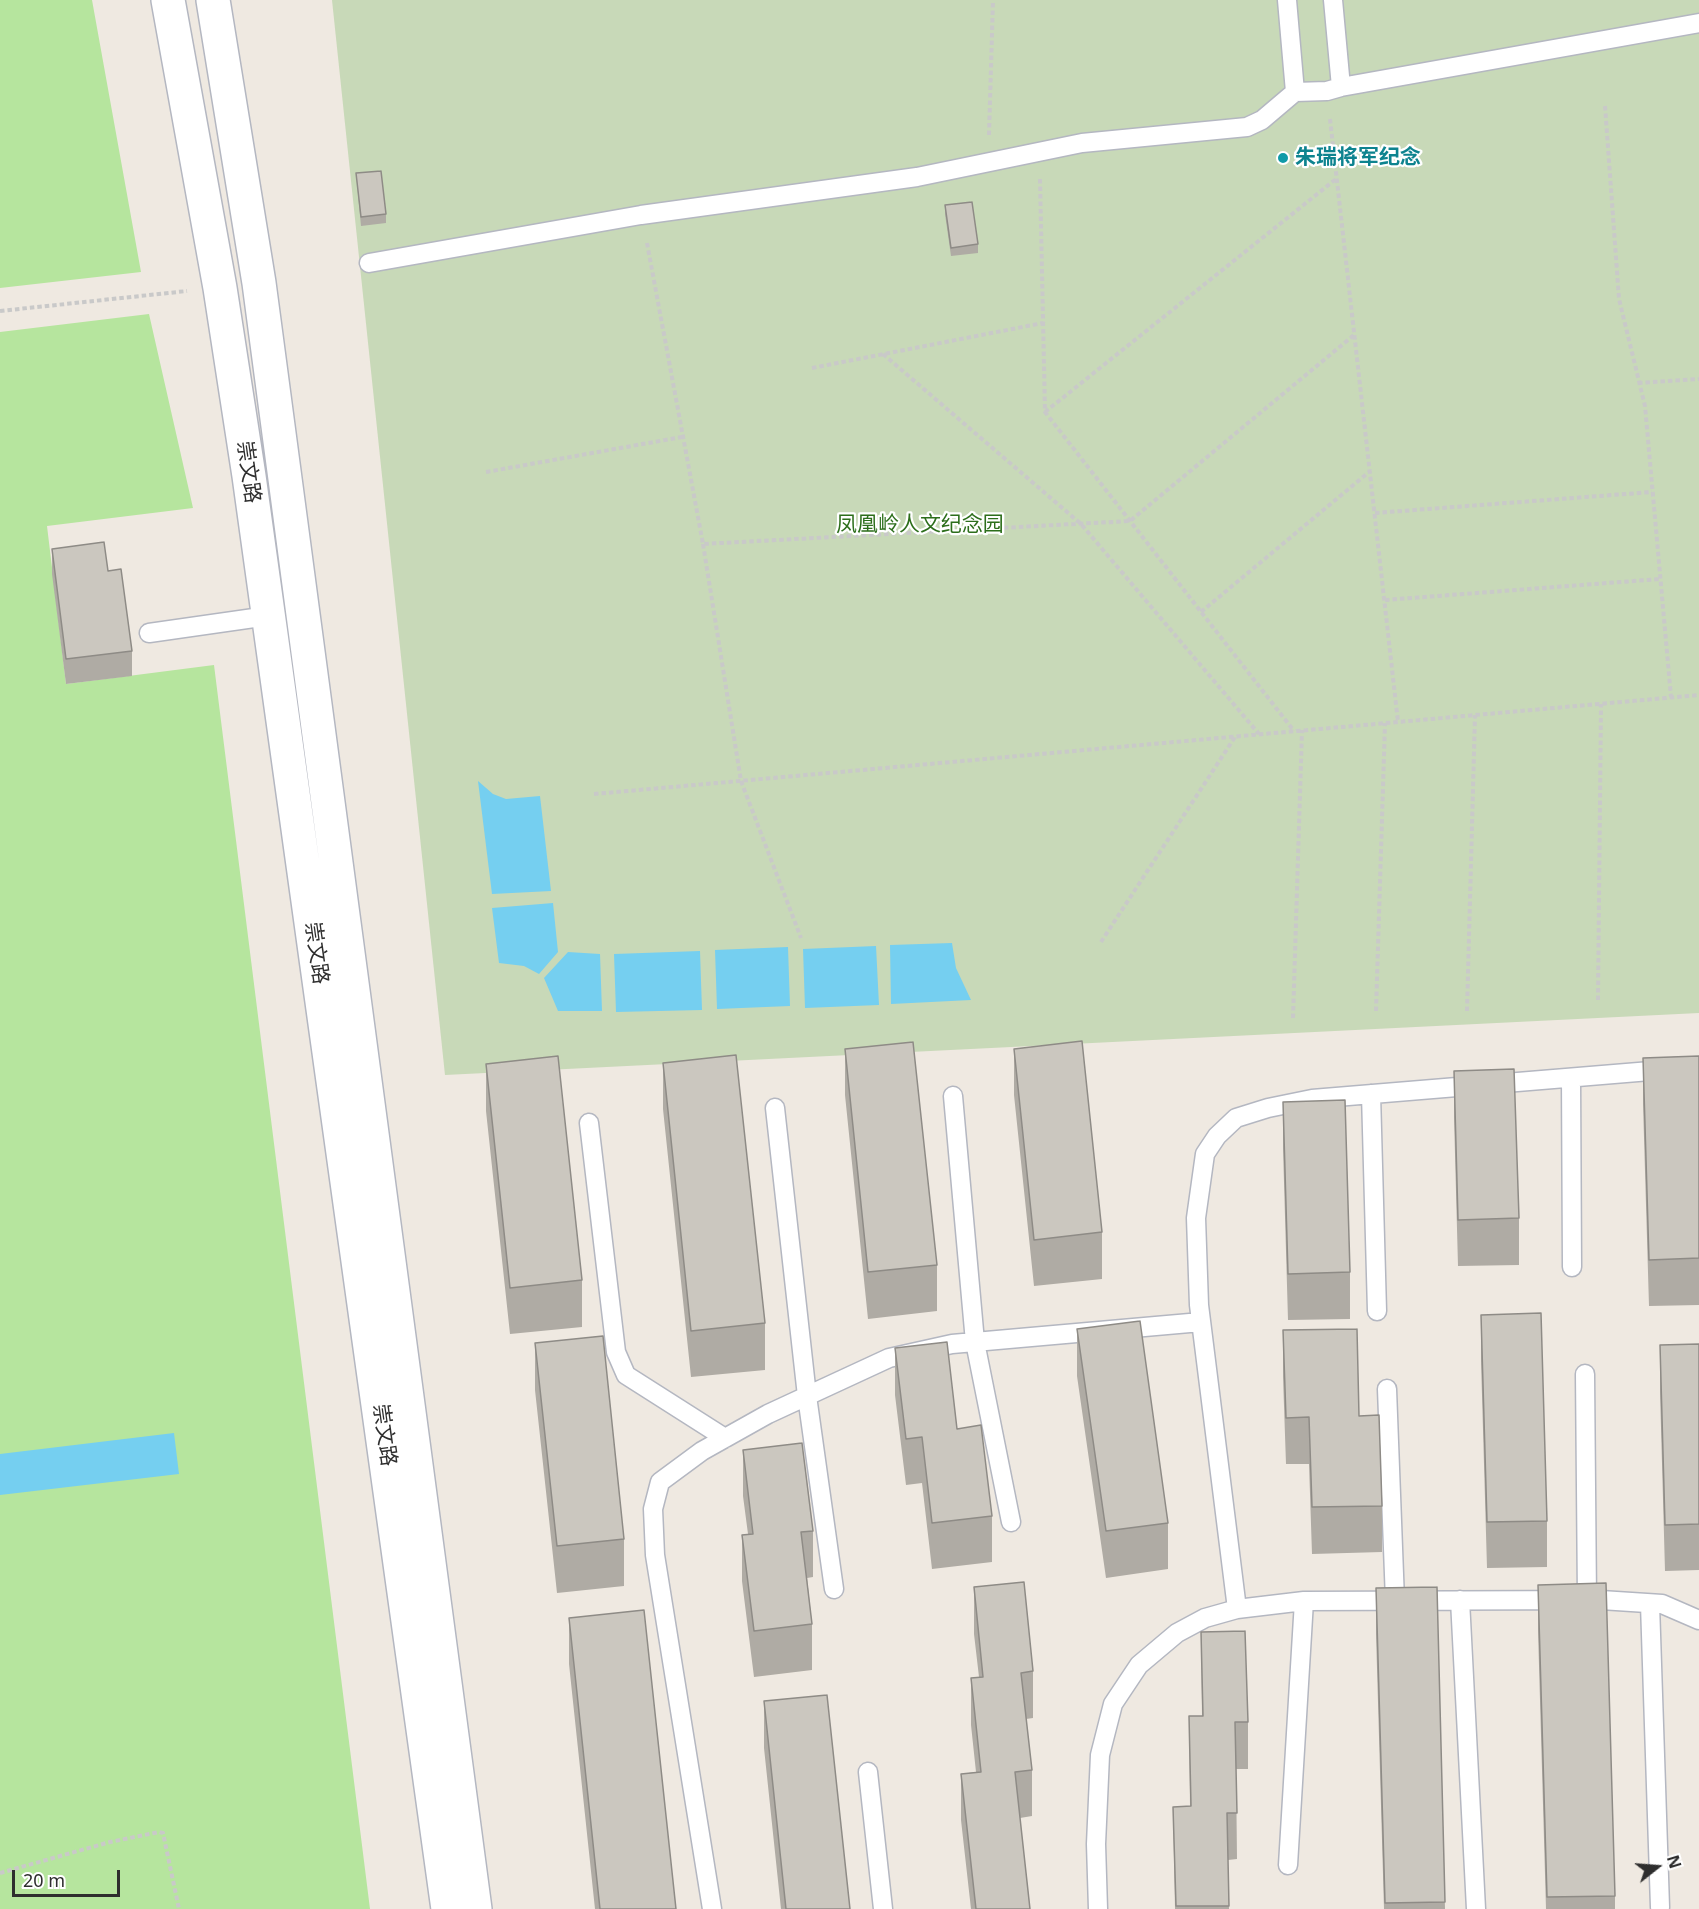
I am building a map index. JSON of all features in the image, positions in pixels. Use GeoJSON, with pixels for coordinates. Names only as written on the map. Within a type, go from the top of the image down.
{"type":"FeatureCollection","features":[{"type":"Feature","properties":{"kind":"street","name":"崇文路"},"geometry":{"type":"LineString","coordinates":[[168,0],[220,288],[268,616],[448,1909]]}},
{"type":"Feature","properties":{"kind":"street","name":"崇文路"},"geometry":{"type":"LineString","coordinates":[[213,0],[259,283],[475,1909]]}},
{"type":"Feature","properties":{"kind":"lane"},"geometry":{"type":"LineString","coordinates":[[1287,0],[1295,92]]}},
{"type":"Feature","properties":{"kind":"lane"},"geometry":{"type":"LineString","coordinates":[[1333,0],[1334,89]]}},
{"type":"Feature","properties":{"kind":"lane"},"geometry":{"type":"LineString","coordinates":[[369,263],[642,215],[917,177],[1082,143],[1247,127],[1262,120],[1295,92],[1334,89],[1699,23]]}},
{"type":"Feature","properties":{"kind":"lane"},"geometry":{"type":"LineString","coordinates":[[149,633],[268,616]]}},
{"type":"Feature","properties":{"kind":"lane"},"geometry":{"type":"LineString","coordinates":[[1237,1610],[1201,1322],[1196,1218],[1205,1154],[1217,1136],[1236,1118],[1268,1108],[1312,1099],[1699,1067]]}},
{"type":"Feature","properties":{"kind":"lane"},"geometry":{"type":"LineString","coordinates":[[1571,1078],[1572,1267]]}},
{"type":"Feature","properties":{"kind":"lane"},"geometry":{"type":"LineString","coordinates":[[1371,1094],[1377,1311]]}},
{"type":"Feature","properties":{"kind":"lane"},"geometry":{"type":"LineString","coordinates":[[952,1096],[975,1342],[1011,1522]]}},
{"type":"Feature","properties":{"kind":"lane"},"geometry":{"type":"LineString","coordinates":[[775,1108],[807,1396],[834,1589]]}},
{"type":"Feature","properties":{"kind":"lane"},"geometry":{"type":"LineString","coordinates":[[589,1123],[616,1352],[626,1375],[726,1438]]}},
{"type":"Feature","properties":{"kind":"lane"},"geometry":{"type":"LineString","coordinates":[[712,1909],[655,1555],[654,1509],[660,1482],[702,1451],[726,1438],[807,1396],[889,1358],[951,1344],[1201,1322]]}},
{"type":"Feature","properties":{"kind":"lane"},"geometry":{"type":"LineString","coordinates":[[1585,1374],[1587,1600]]}},
{"type":"Feature","properties":{"kind":"lane"},"geometry":{"type":"LineString","coordinates":[[1388,1389],[1395,1601]]}},
{"type":"Feature","properties":{"kind":"lane"},"geometry":{"type":"LineString","coordinates":[[1460,1600],[1476,1909]]}},
{"type":"Feature","properties":{"kind":"lane"},"geometry":{"type":"LineString","coordinates":[[1098,1909],[1096,1844],[1100,1755],[1113,1704],[1139,1665],[1177,1633],[1204,1618],[1237,1610],[1304,1601],[1587,1600],[1662,1604],[1699,1620]]}},
{"type":"Feature","properties":{"kind":"lane"},"geometry":{"type":"LineString","coordinates":[[1288,1865],[1304,1601]]}},
{"type":"Feature","properties":{"kind":"lane"},"geometry":{"type":"LineString","coordinates":[[1650,1604],[1660,1907]]}},
{"type":"Feature","properties":{"kind":"lane"},"geometry":{"type":"LineString","coordinates":[[868,1772],[883,1909]]}},
{"type":"Feature","properties":{"kind":"path"},"geometry":{"type":"LineString","coordinates":[[988,162],[993,0]]}},
{"type":"Feature","properties":{"kind":"path"},"geometry":{"type":"LineString","coordinates":[[1334,89],[1336,178],[1398,722]]}},
{"type":"Feature","properties":{"kind":"path"},"geometry":{"type":"LineString","coordinates":[[1605,106],[1619,299],[1645,406],[1671,697]]}},
{"type":"Feature","properties":{"kind":"path"},"geometry":{"type":"LineString","coordinates":[[1040,152],[1045,412],[1294,731]]}},
{"type":"Feature","properties":{"kind":"path"},"geometry":{"type":"LineString","coordinates":[[1045,412],[1336,178]]}},
{"type":"Feature","properties":{"kind":"path"},"geometry":{"type":"LineString","coordinates":[[642,215],[703,544],[741,781],[801,938]]}},
{"type":"Feature","properties":{"kind":"path"},"geometry":{"type":"LineString","coordinates":[[0,311],[220,288]]}},
{"type":"Feature","properties":{"kind":"path"},"geometry":{"type":"LineString","coordinates":[[812,368],[1043,323]]}},
{"type":"Feature","properties":{"kind":"path"},"geometry":{"type":"LineString","coordinates":[[703,544],[1130,521],[1354,335]]}},
{"type":"Feature","properties":{"kind":"path"},"geometry":{"type":"LineString","coordinates":[[883,354],[1081,524],[1259,734]]}},
{"type":"Feature","properties":{"kind":"path"},"geometry":{"type":"LineString","coordinates":[[1638,383],[1699,379]]}},
{"type":"Feature","properties":{"kind":"path"},"geometry":{"type":"LineString","coordinates":[[486,472],[682,437]]}},
{"type":"Feature","properties":{"kind":"path"},"geometry":{"type":"LineString","coordinates":[[1201,612],[1370,472]]}},
{"type":"Feature","properties":{"kind":"path"},"geometry":{"type":"LineString","coordinates":[[1375,513],[1652,492]]}},
{"type":"Feature","properties":{"kind":"path"},"geometry":{"type":"LineString","coordinates":[[1385,600],[1660,579]]}},
{"type":"Feature","properties":{"kind":"path"},"geometry":{"type":"LineString","coordinates":[[594,794],[1699,695]]}},
{"type":"Feature","properties":{"kind":"path"},"geometry":{"type":"LineString","coordinates":[[1598,1000],[1601,704]]}},
{"type":"Feature","properties":{"kind":"path"},"geometry":{"type":"LineString","coordinates":[[1467,1011],[1475,715]]}},
{"type":"Feature","properties":{"kind":"path"},"geometry":{"type":"LineString","coordinates":[[1376,1011],[1385,723]]}},
{"type":"Feature","properties":{"kind":"path"},"geometry":{"type":"LineString","coordinates":[[1293,1018],[1302,730]]}},
{"type":"Feature","properties":{"kind":"path"},"geometry":{"type":"LineString","coordinates":[[1101,942],[1236,737]]}},
{"type":"Feature","properties":{"kind":"path"},"geometry":{"type":"LineString","coordinates":[[0,1873],[110,1842],[159,1832],[163,1833],[179,1909]]}},
{"type":"Feature","properties":{"kind":"green space"},"geometry":{"type":"Polygon","coordinates":[[[0,0],[92,0],[141,272],[0,288],[0,0]]]}},
{"type":"Feature","properties":{"kind":"green space","name":"凤凰岭人文纪念园"},"geometry":{"type":"Polygon","coordinates":[[[332,0],[1699,0],[1699,1013],[445,1075],[332,0]]]}},
{"type":"Feature","properties":{"kind":"green space"},"geometry":{"type":"Polygon","coordinates":[[[149,314],[193,508],[47,526],[66,684],[214,665],[370,1909],[0,1909],[0,332],[149,314]]]}},
{"type":"Feature","properties":{"kind":"water"},"geometry":{"type":"Polygon","coordinates":[[[478,781],[493,794],[506,799],[540,796],[551,891],[492,894],[478,781]]]}},
{"type":"Feature","properties":{"kind":"water"},"geometry":{"type":"Polygon","coordinates":[[[553,903],[558,952],[539,974],[524,966],[499,963],[492,908],[553,903]]]}},
{"type":"Feature","properties":{"kind":"water"},"geometry":{"type":"Polygon","coordinates":[[[952,943],[956,968],[971,1000],[891,1004],[890,945],[952,943]]]}},
{"type":"Feature","properties":{"kind":"water"},"geometry":{"type":"Polygon","coordinates":[[[876,946],[879,1005],[805,1008],[803,949],[876,946]]]}},
{"type":"Feature","properties":{"kind":"water"},"geometry":{"type":"Polygon","coordinates":[[[788,947],[790,1006],[717,1009],[715,950],[788,947]]]}},
{"type":"Feature","properties":{"kind":"water"},"geometry":{"type":"Polygon","coordinates":[[[700,951],[702,1010],[616,1012],[614,954],[700,951]]]}},
{"type":"Feature","properties":{"kind":"water"},"geometry":{"type":"Polygon","coordinates":[[[568,952],[600,954],[602,1011],[558,1011],[544,978],[568,952]]]}},
{"type":"Feature","properties":{"kind":"water"},"geometry":{"type":"Polygon","coordinates":[[[174,1433],[179,1474],[0,1495],[0,1454],[174,1433]]]}},
{"type":"Feature","properties":{"kind":"building"},"geometry":{"type":"Polygon","coordinates":[[[381,171],[386,214],[361,217],[356,173],[381,171]]]}},
{"type":"Feature","properties":{"kind":"building"},"geometry":{"type":"Polygon","coordinates":[[[972,202],[978,244],[951,248],[945,205],[972,202]]]}},
{"type":"Feature","properties":{"kind":"building"},"geometry":{"type":"Polygon","coordinates":[[[104,542],[108,571],[121,569],[132,651],[66,659],[52,549],[104,542]]]}},
{"type":"Feature","properties":{"kind":"building"},"geometry":{"type":"Polygon","coordinates":[[[1082,1041],[1102,1232],[1034,1240],[1014,1049],[1082,1041]]]}},
{"type":"Feature","properties":{"kind":"building"},"geometry":{"type":"Polygon","coordinates":[[[913,1042],[937,1265],[868,1272],[845,1049],[913,1042]]]}},
{"type":"Feature","properties":{"kind":"building"},"geometry":{"type":"Polygon","coordinates":[[[736,1055],[765,1323],[691,1331],[663,1063],[736,1055]]]}},
{"type":"Feature","properties":{"kind":"building"},"geometry":{"type":"Polygon","coordinates":[[[558,1056],[582,1280],[510,1288],[486,1064],[558,1056]]]}},
{"type":"Feature","properties":{"kind":"building"},"geometry":{"type":"Polygon","coordinates":[[[1699,1056],[1699,1258],[1649,1260],[1643,1058],[1699,1056]]]}},
{"type":"Feature","properties":{"kind":"building"},"geometry":{"type":"Polygon","coordinates":[[[1514,1069],[1519,1218],[1458,1220],[1454,1071],[1514,1069]]]}},
{"type":"Feature","properties":{"kind":"building"},"geometry":{"type":"Polygon","coordinates":[[[1345,1100],[1350,1272],[1288,1274],[1283,1102],[1345,1100]]]}},
{"type":"Feature","properties":{"kind":"building"},"geometry":{"type":"Polygon","coordinates":[[[1541,1313],[1547,1521],[1487,1522],[1481,1315],[1541,1313]]]}},
{"type":"Feature","properties":{"kind":"building"},"geometry":{"type":"Polygon","coordinates":[[[1140,1321],[1168,1523],[1106,1531],[1077,1329],[1140,1321]]]}},
{"type":"Feature","properties":{"kind":"building"},"geometry":{"type":"Polygon","coordinates":[[[1357,1329],[1359,1416],[1379,1415],[1382,1506],[1312,1507],[1309,1417],[1286,1418],[1283,1330],[1357,1329]]]}},
{"type":"Feature","properties":{"kind":"building"},"geometry":{"type":"Polygon","coordinates":[[[603,1336],[624,1539],[557,1546],[535,1343],[603,1336]]]}},
{"type":"Feature","properties":{"kind":"building"},"geometry":{"type":"Polygon","coordinates":[[[947,1342],[957,1429],[981,1425],[992,1516],[932,1523],[922,1437],[906,1439],[895,1348],[947,1342]]]}},
{"type":"Feature","properties":{"kind":"building"},"geometry":{"type":"Polygon","coordinates":[[[1699,1344],[1699,1524],[1665,1525],[1660,1345],[1699,1344]]]}},
{"type":"Feature","properties":{"kind":"building"},"geometry":{"type":"Polygon","coordinates":[[[802,1443],[813,1531],[801,1532],[812,1624],[754,1631],[742,1535],[753,1534],[743,1450],[802,1443]]]}},
{"type":"Feature","properties":{"kind":"building"},"geometry":{"type":"Polygon","coordinates":[[[1024,1582],[1033,1671],[1021,1673],[1032,1770],[1015,1772],[1030,1909],[976,1909],[961,1774],[981,1772],[971,1678],[983,1677],[974,1587],[1024,1582]]]}},
{"type":"Feature","properties":{"kind":"building"},"geometry":{"type":"Polygon","coordinates":[[[1606,1583],[1615,1896],[1547,1897],[1538,1585],[1606,1583]]]}},
{"type":"Feature","properties":{"kind":"building"},"geometry":{"type":"Polygon","coordinates":[[[1437,1587],[1445,1902],[1385,1903],[1376,1588],[1437,1587]]]}},
{"type":"Feature","properties":{"kind":"building"},"geometry":{"type":"Polygon","coordinates":[[[644,1610],[676,1909],[600,1909],[569,1618],[644,1610]]]}},
{"type":"Feature","properties":{"kind":"building"},"geometry":{"type":"Polygon","coordinates":[[[1245,1631],[1248,1722],[1235,1722],[1237,1813],[1227,1813],[1229,1906],[1176,1906],[1173,1807],[1191,1806],[1189,1716],[1203,1716],[1201,1632],[1245,1631]]]}},
{"type":"Feature","properties":{"kind":"building"},"geometry":{"type":"Polygon","coordinates":[[[827,1695],[850,1909],[786,1909],[764,1701],[827,1695]]]}},
{"type":"Feature","properties":{"kind":"place","name":"朱瑞将军纪念"},"geometry":{"type":"Point","coordinates":[1283,158]}}]}
